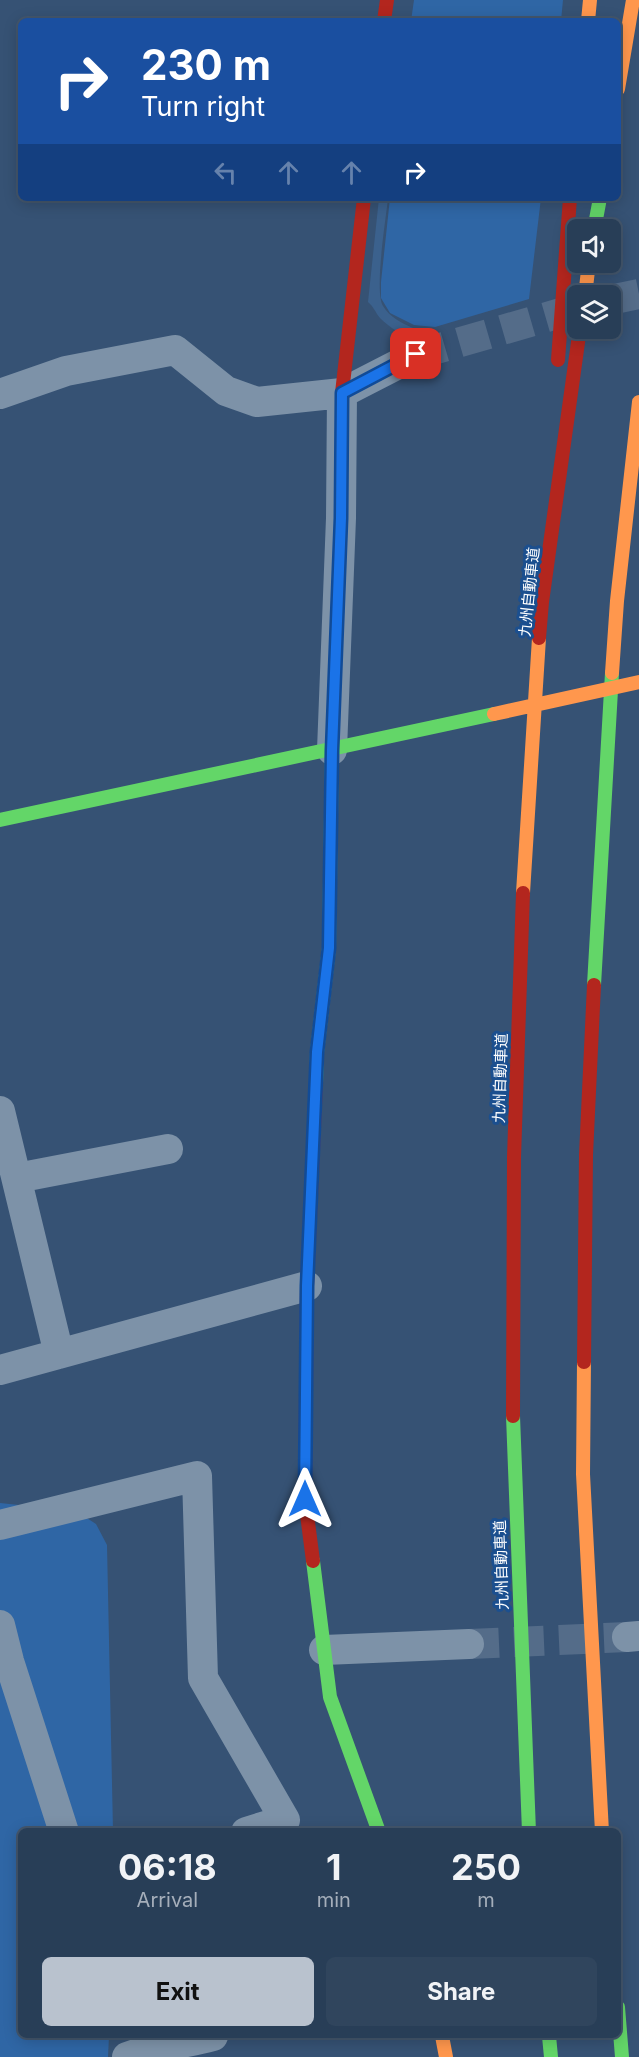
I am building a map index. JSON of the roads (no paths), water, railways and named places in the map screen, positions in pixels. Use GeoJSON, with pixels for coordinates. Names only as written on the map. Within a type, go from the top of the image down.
{"type":"FeatureCollection","features":[{"type":"Feature","properties":{"kind":"main road"},"geometry":{"type":"LineString","coordinates":[[384,18],[387,0]]}},
{"type":"Feature","properties":{"kind":"main road"},"geometry":{"type":"LineString","coordinates":[[588,18],[590,0]]}},
{"type":"Feature","properties":{"kind":"main road"},"geometry":{"type":"LineString","coordinates":[[621,71],[633,0]]}},
{"type":"Feature","properties":{"kind":"main road"},"geometry":{"type":"LineString","coordinates":[[342,393],[364,201]]}},
{"type":"Feature","properties":{"kind":"main road"},"geometry":{"type":"LineString","coordinates":[[557,376],[570,201]]}},
{"type":"Feature","properties":{"kind":"main road"},"geometry":{"type":"LineString","coordinates":[[596,219],[599,201]]}},
{"type":"Feature","properties":{"kind":"main road","name":"九州自動車道"},"geometry":{"type":"LineString","coordinates":[[529,1828],[513,1448],[514,1157],[525,842],[542,602],[578,339]]}},
{"type":"Feature","properties":{"kind":"main road"},"geometry":{"type":"LineString","coordinates":[[603,1828],[583,1474],[586,1155],[601,842],[617,601],[639,402]]}},
{"type":"Feature","properties":{"kind":"main road"},"geometry":{"type":"LineString","coordinates":[[542,602],[555,412]]}},
{"type":"Feature","properties":{"kind":"main road"},"geometry":{"type":"LineString","coordinates":[[0,820],[639,682]]}},
{"type":"Feature","properties":{"kind":"main road"},"geometry":{"type":"LineString","coordinates":[[332,750],[329,948],[317,1052],[307,1286],[305,1499],[330,1697],[378,1828]]}},
{"type":"Feature","properties":{"kind":"main road"},"geometry":{"type":"LineString","coordinates":[[442,2038],[446,2057]]}},
{"type":"Feature","properties":{"kind":"main road"},"geometry":{"type":"LineString","coordinates":[[549,2038],[551,2057]]}},
{"type":"Feature","properties":{"kind":"main road"},"geometry":{"type":"LineString","coordinates":[[620,2038],[622,2057]]}},
{"type":"Feature","properties":{"kind":"street"},"geometry":{"type":"LineString","coordinates":[[0,394],[66,371],[176,350],[226,391],[257,402],[342,393],[416,354]]}},
{"type":"Feature","properties":{"kind":"street"},"geometry":{"type":"LineString","coordinates":[[332,750],[341,518],[342,393]]}},
{"type":"Feature","properties":{"kind":"street"},"geometry":{"type":"LineString","coordinates":[[0,1111],[3,1141],[16,1178],[59,1354]]}},
{"type":"Feature","properties":{"kind":"street"},"geometry":{"type":"LineString","coordinates":[[16,1178],[168,1149]]}},
{"type":"Feature","properties":{"kind":"street"},"geometry":{"type":"LineString","coordinates":[[0,1370],[307,1286]]}},
{"type":"Feature","properties":{"kind":"street"},"geometry":{"type":"LineString","coordinates":[[0,1525],[197,1476],[203,1678],[285,1820],[259,1828]]}},
{"type":"Feature","properties":{"kind":"street"},"geometry":{"type":"LineString","coordinates":[[0,1625],[4,1662],[63,1828]]}},
{"type":"Feature","properties":{"kind":"street"},"geometry":{"type":"LineString","coordinates":[[324,1650],[469,1644]]}},
{"type":"Feature","properties":{"kind":"street"},"geometry":{"type":"LineString","coordinates":[[117,2038],[122,2057]]}},
{"type":"Feature","properties":{"kind":"street"},"geometry":{"type":"LineString","coordinates":[[127,2057],[146,2049],[206,2038]]}},
{"type":"Feature","properties":{"kind":"tunnel"},"geometry":{"type":"LineString","coordinates":[[621,298],[639,294]]}},
{"type":"Feature","properties":{"kind":"tunnel"},"geometry":{"type":"LineString","coordinates":[[416,355],[567,311]]}},
{"type":"Feature","properties":{"kind":"tunnel"},"geometry":{"type":"LineString","coordinates":[[469,1644],[627,1637]]}}]}
